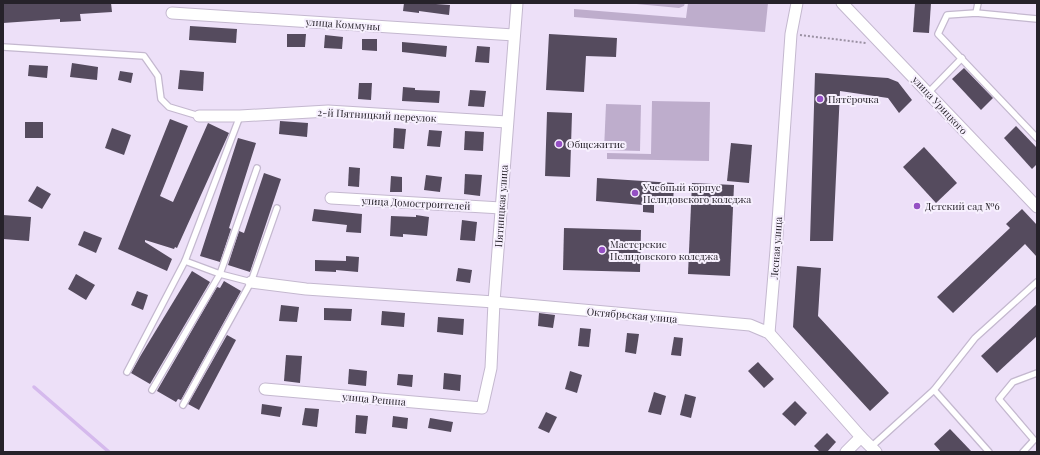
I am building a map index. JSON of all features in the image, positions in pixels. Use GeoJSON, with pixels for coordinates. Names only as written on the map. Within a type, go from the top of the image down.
{"type":"FeatureCollection","features":[{"type":"Feature","properties":{"kind":"street","name":"Пятницкая улица"},"geometry":{"type":"LineString","coordinates":[[482,408],[491,368],[494,302],[517,3]]}},
{"type":"Feature","properties":{"kind":"street","name":"Лесная улица"},"geometry":{"type":"LineString","coordinates":[[769,333],[791,34],[797,3]]}},
{"type":"Feature","properties":{"kind":"street","name":"улица Урицкого"},"geometry":{"type":"LineString","coordinates":[[842,3],[1037,207]]}},
{"type":"Feature","properties":{"kind":"street","name":"улица Коммуны"},"geometry":{"type":"LineString","coordinates":[[172,13],[514,35]]}},
{"type":"Feature","properties":{"kind":"street","name":"2-й Пятницкий переулок"},"geometry":{"type":"LineString","coordinates":[[200,116],[240,116],[328,111],[507,122]]}},
{"type":"Feature","properties":{"kind":"street","name":"улица Домостроителей"},"geometry":{"type":"LineString","coordinates":[[332,198],[501,208]]}},
{"type":"Feature","properties":{"kind":"street","name":"Октябрьская улица"},"geometry":{"type":"LineString","coordinates":[[251,282],[306,288],[494,302],[750,325],[769,333]]}},
{"type":"Feature","properties":{"kind":"street"},"geometry":{"type":"LineString","coordinates":[[769,333],[874,450]]}},
{"type":"Feature","properties":{"kind":"street","name":"улица Репина"},"geometry":{"type":"LineString","coordinates":[[265,389],[482,408]]}},
{"type":"Feature","properties":{"kind":"street"},"geometry":{"type":"LineString","coordinates":[[846,452],[861,437]]}},
{"type":"Feature","properties":{"kind":"lane"},"geometry":{"type":"LineString","coordinates":[[976,13],[978,3]]}},
{"type":"Feature","properties":{"kind":"lane"},"geometry":{"type":"LineString","coordinates":[[1037,19],[976,13],[947,15],[938,34],[1037,138]]}},
{"type":"Feature","properties":{"kind":"lane"},"geometry":{"type":"LineString","coordinates":[[3,47],[144,56],[158,76],[161,99],[169,107],[200,116]]}},
{"type":"Feature","properties":{"kind":"lane"},"geometry":{"type":"LineString","coordinates":[[928,93],[962,58]]}},
{"type":"Feature","properties":{"kind":"lane"},"geometry":{"type":"LineString","coordinates":[[127,372],[185,261],[240,116]]}},
{"type":"Feature","properties":{"kind":"lane"},"geometry":{"type":"LineString","coordinates":[[152,390],[220,274],[257,168]]}},
{"type":"Feature","properties":{"kind":"lane"},"geometry":{"type":"LineString","coordinates":[[183,406],[251,282],[277,208]]}},
{"type":"Feature","properties":{"kind":"lane"},"geometry":{"type":"LineString","coordinates":[[185,261],[220,274],[251,282]]}},
{"type":"Feature","properties":{"kind":"lane"},"geometry":{"type":"LineString","coordinates":[[874,450],[934,390],[975,338],[1037,282]]}},
{"type":"Feature","properties":{"kind":"lane"},"geometry":{"type":"LineString","coordinates":[[1023,452],[1034,440],[999,399],[1013,382],[1037,373]]}},
{"type":"Feature","properties":{"kind":"lane"},"geometry":{"type":"LineString","coordinates":[[934,390],[989,452]]}},
{"type":"Feature","properties":{"kind":"path"},"geometry":{"type":"LineString","coordinates":[[791,34],[883,45]]}},
{"type":"Feature","properties":{"kind":"shaded area"},"geometry":{"type":"Polygon","coordinates":[[[626,3],[685,3],[684,6],[679,8],[626,3]]]}},
{"type":"Feature","properties":{"kind":"shaded area"},"geometry":{"type":"Polygon","coordinates":[[[688,3],[768,3],[765,32],[574,17],[574,9],[686,18],[688,3]]]}},
{"type":"Feature","properties":{"kind":"shaded area"},"geometry":{"type":"Polygon","coordinates":[[[652,101],[710,102],[709,161],[607,159],[607,153],[651,154],[652,101]]]}},
{"type":"Feature","properties":{"kind":"shaded area"},"geometry":{"type":"Polygon","coordinates":[[[606,104],[641,105],[640,151],[604,150],[606,104]]]}},
{"type":"Feature","properties":{"kind":"building"},"geometry":{"type":"Polygon","coordinates":[[[3,3],[111,3],[112,12],[80,14],[81,21],[60,22],[60,19],[3,23],[3,3]]]}},
{"type":"Feature","properties":{"kind":"building"},"geometry":{"type":"Polygon","coordinates":[[[404,3],[450,5],[449,15],[419,11],[419,13],[403,11],[404,3]]]}},
{"type":"Feature","properties":{"kind":"building"},"geometry":{"type":"Polygon","coordinates":[[[915,3],[931,3],[929,33],[913,32],[915,3]]]}},
{"type":"Feature","properties":{"kind":"building"},"geometry":{"type":"Polygon","coordinates":[[[190,26],[237,29],[236,43],[189,40],[190,26]]]}},
{"type":"Feature","properties":{"kind":"building"},"geometry":{"type":"Polygon","coordinates":[[[287,34],[306,34],[305,47],[287,47],[287,34]]]}},
{"type":"Feature","properties":{"kind":"building"},"geometry":{"type":"Polygon","coordinates":[[[549,34],[617,38],[616,57],[586,56],[584,92],[546,90],[549,34]]]}},
{"type":"Feature","properties":{"kind":"building"},"geometry":{"type":"Polygon","coordinates":[[[325,35],[343,37],[342,49],[324,48],[325,35]]]}},
{"type":"Feature","properties":{"kind":"building"},"geometry":{"type":"Polygon","coordinates":[[[362,39],[377,39],[377,51],[362,50],[362,39]]]}},
{"type":"Feature","properties":{"kind":"building"},"geometry":{"type":"Polygon","coordinates":[[[402,42],[447,46],[446,57],[402,52],[402,42]]]}},
{"type":"Feature","properties":{"kind":"building"},"geometry":{"type":"Polygon","coordinates":[[[477,46],[490,47],[489,63],[475,62],[477,46]]]}},
{"type":"Feature","properties":{"kind":"building"},"geometry":{"type":"Polygon","coordinates":[[[72,63],[98,67],[97,80],[70,77],[72,63]]]}},
{"type":"Feature","properties":{"kind":"building"},"geometry":{"type":"Polygon","coordinates":[[[29,65],[48,66],[47,78],[28,76],[29,65]]]}},
{"type":"Feature","properties":{"kind":"building"},"geometry":{"type":"Polygon","coordinates":[[[964,68],[993,98],[981,110],[952,79],[964,68]]]}},
{"type":"Feature","properties":{"kind":"building"},"geometry":{"type":"Polygon","coordinates":[[[180,70],[204,72],[203,91],[178,89],[180,70]]]}},
{"type":"Feature","properties":{"kind":"building"},"geometry":{"type":"Polygon","coordinates":[[[120,71],[133,73],[131,83],[118,80],[120,71]]]}},
{"type":"Feature","properties":{"kind":"building"},"geometry":{"type":"Polygon","coordinates":[[[815,73],[888,78],[898,82],[912,100],[899,113],[888,98],[840,91],[833,241],[810,241],[815,73]]]}},
{"type":"Feature","properties":{"kind":"building"},"geometry":{"type":"Polygon","coordinates":[[[359,83],[372,83],[371,100],[358,99],[359,83]]]}},
{"type":"Feature","properties":{"kind":"building"},"geometry":{"type":"Polygon","coordinates":[[[403,87],[415,88],[415,90],[440,91],[439,103],[402,101],[403,87]]]}},
{"type":"Feature","properties":{"kind":"building"},"geometry":{"type":"Polygon","coordinates":[[[470,90],[486,91],[484,107],[468,106],[470,90]]]}},
{"type":"Feature","properties":{"kind":"building","name":"Общежитие"},"geometry":{"type":"Polygon","coordinates":[[[547,112],[572,113],[570,177],[545,176],[547,112]]]}},
{"type":"Feature","properties":{"kind":"building"},"geometry":{"type":"Polygon","coordinates":[[[170,119],[188,126],[160,196],[173,202],[208,123],[229,133],[177,248],[175,247],[174,249],[145,240],[145,242],[172,259],[167,271],[118,249],[170,119]]]}},
{"type":"Feature","properties":{"kind":"building"},"geometry":{"type":"Polygon","coordinates":[[[280,121],[308,123],[307,137],[279,134],[280,121]]]}},
{"type":"Feature","properties":{"kind":"building"},"geometry":{"type":"Polygon","coordinates":[[[25,122],[43,122],[43,138],[25,138],[25,122]]]}},
{"type":"Feature","properties":{"kind":"building"},"geometry":{"type":"Polygon","coordinates":[[[1016,126],[1037,148],[1037,164],[1032,169],[1004,138],[1016,126]]]}},
{"type":"Feature","properties":{"kind":"building"},"geometry":{"type":"Polygon","coordinates":[[[112,128],[131,135],[124,155],[105,148],[112,128]]]}},
{"type":"Feature","properties":{"kind":"building"},"geometry":{"type":"Polygon","coordinates":[[[394,128],[406,129],[404,149],[393,148],[394,128]]]}},
{"type":"Feature","properties":{"kind":"building"},"geometry":{"type":"Polygon","coordinates":[[[429,130],[442,131],[440,147],[427,146],[429,130]]]}},
{"type":"Feature","properties":{"kind":"building"},"geometry":{"type":"Polygon","coordinates":[[[465,131],[484,132],[483,151],[464,150],[465,131]]]}},
{"type":"Feature","properties":{"kind":"building"},"geometry":{"type":"Polygon","coordinates":[[[238,138],[256,143],[229,228],[231,229],[220,262],[200,256],[238,138]]]}},
{"type":"Feature","properties":{"kind":"building"},"geometry":{"type":"Polygon","coordinates":[[[731,143],[752,145],[749,183],[727,181],[731,143]]]}},
{"type":"Feature","properties":{"kind":"building"},"geometry":{"type":"Polygon","coordinates":[[[924,147],[957,183],[936,203],[903,167],[924,147]]]}},
{"type":"Feature","properties":{"kind":"building"},"geometry":{"type":"Polygon","coordinates":[[[349,167],[360,168],[359,187],[348,186],[349,167]]]}},
{"type":"Feature","properties":{"kind":"building"},"geometry":{"type":"Polygon","coordinates":[[[264,173],[281,179],[250,272],[228,265],[239,231],[244,233],[264,173]]]}},
{"type":"Feature","properties":{"kind":"building"},"geometry":{"type":"Polygon","coordinates":[[[465,174],[482,175],[480,196],[464,194],[465,174]]]}},
{"type":"Feature","properties":{"kind":"building"},"geometry":{"type":"Polygon","coordinates":[[[426,175],[442,177],[440,192],[424,190],[426,175]]]}},
{"type":"Feature","properties":{"kind":"building"},"geometry":{"type":"Polygon","coordinates":[[[391,176],[402,177],[402,192],[390,192],[391,176]]]}},
{"type":"Feature","properties":{"kind":"building","name":"Учебный корпус Нелидовского коледжа"},"geometry":{"type":"Polygon","coordinates":[[[597,178],[674,183],[673,205],[654,204],[654,213],[643,212],[643,205],[596,201],[597,178]]]}},
{"type":"Feature","properties":{"kind":"building"},"geometry":{"type":"Polygon","coordinates":[[[692,183],[734,185],[730,276],[688,274],[692,183]]]}},
{"type":"Feature","properties":{"kind":"building"},"geometry":{"type":"Polygon","coordinates":[[[37,186],[51,194],[42,209],[28,201],[37,186]]]}},
{"type":"Feature","properties":{"kind":"building"},"geometry":{"type":"Polygon","coordinates":[[[314,209],[362,214],[361,233],[346,232],[347,225],[312,221],[314,209]]]}},
{"type":"Feature","properties":{"kind":"building"},"geometry":{"type":"Polygon","coordinates":[[[1022,209],[1037,225],[1037,257],[1025,244],[953,313],[937,297],[1010,228],[1006,224],[1022,209]]]}},
{"type":"Feature","properties":{"kind":"building"},"geometry":{"type":"Polygon","coordinates":[[[3,215],[31,217],[29,241],[3,239],[3,215]]]}},
{"type":"Feature","properties":{"kind":"building"},"geometry":{"type":"Polygon","coordinates":[[[416,215],[429,217],[427,236],[403,234],[403,237],[390,236],[391,216],[416,217],[416,215]]]}},
{"type":"Feature","properties":{"kind":"building"},"geometry":{"type":"Polygon","coordinates":[[[462,220],[477,222],[475,241],[460,240],[462,220]]]}},
{"type":"Feature","properties":{"kind":"building","name":"Мастерские Нелидовского коледжа"},"geometry":{"type":"Polygon","coordinates":[[[564,228],[641,230],[640,272],[563,270],[564,228]]]}},
{"type":"Feature","properties":{"kind":"building"},"geometry":{"type":"Polygon","coordinates":[[[84,231],[102,238],[96,253],[78,245],[84,231]]]}},
{"type":"Feature","properties":{"kind":"building"},"geometry":{"type":"Polygon","coordinates":[[[346,256],[359,257],[358,272],[336,270],[336,272],[315,271],[315,260],[346,261],[346,256]]]}},
{"type":"Feature","properties":{"kind":"building"},"geometry":{"type":"Polygon","coordinates":[[[797,266],[821,268],[818,316],[889,393],[870,411],[793,327],[797,266]]]}},
{"type":"Feature","properties":{"kind":"building"},"geometry":{"type":"Polygon","coordinates":[[[458,268],[472,270],[470,283],[456,281],[458,268]]]}},
{"type":"Feature","properties":{"kind":"building"},"geometry":{"type":"Polygon","coordinates":[[[192,271],[210,282],[150,384],[131,373],[192,271]]]}},
{"type":"Feature","properties":{"kind":"building"},"geometry":{"type":"Polygon","coordinates":[[[76,274],[95,285],[86,300],[68,289],[76,274]]]}},
{"type":"Feature","properties":{"kind":"building"},"geometry":{"type":"Polygon","coordinates":[[[224,281],[241,291],[181,400],[178,399],[176,402],[157,391],[217,287],[220,288],[224,281]]]}},
{"type":"Feature","properties":{"kind":"building"},"geometry":{"type":"Polygon","coordinates":[[[137,291],[148,295],[143,310],[131,305],[137,291]]]}},
{"type":"Feature","properties":{"kind":"building"},"geometry":{"type":"Polygon","coordinates":[[[1037,304],[1037,336],[997,373],[981,356],[1037,304]]]}},
{"type":"Feature","properties":{"kind":"building"},"geometry":{"type":"Polygon","coordinates":[[[281,305],[299,307],[297,322],[279,321],[281,305]]]}},
{"type":"Feature","properties":{"kind":"building"},"geometry":{"type":"Polygon","coordinates":[[[324,308],[352,309],[351,321],[324,320],[324,308]]]}},
{"type":"Feature","properties":{"kind":"building"},"geometry":{"type":"Polygon","coordinates":[[[382,311],[405,313],[404,327],[381,325],[382,311]]]}},
{"type":"Feature","properties":{"kind":"building"},"geometry":{"type":"Polygon","coordinates":[[[539,313],[555,315],[553,328],[538,326],[539,313]]]}},
{"type":"Feature","properties":{"kind":"building"},"geometry":{"type":"Polygon","coordinates":[[[438,317],[464,319],[463,335],[437,332],[438,317]]]}},
{"type":"Feature","properties":{"kind":"building"},"geometry":{"type":"Polygon","coordinates":[[[580,328],[591,329],[589,347],[578,346],[580,328]]]}},
{"type":"Feature","properties":{"kind":"building"},"geometry":{"type":"Polygon","coordinates":[[[627,333],[639,334],[636,354],[625,352],[627,333]]]}},
{"type":"Feature","properties":{"kind":"building"},"geometry":{"type":"Polygon","coordinates":[[[227,335],[236,340],[199,410],[188,404],[227,335]]]}},
{"type":"Feature","properties":{"kind":"building"},"geometry":{"type":"Polygon","coordinates":[[[674,337],[683,338],[681,356],[671,355],[674,337]]]}},
{"type":"Feature","properties":{"kind":"building"},"geometry":{"type":"Polygon","coordinates":[[[286,355],[302,356],[300,383],[284,381],[286,355]]]}},
{"type":"Feature","properties":{"kind":"building"},"geometry":{"type":"Polygon","coordinates":[[[758,362],[774,379],[764,388],[748,371],[758,362]]]}},
{"type":"Feature","properties":{"kind":"building"},"geometry":{"type":"Polygon","coordinates":[[[349,369],[367,371],[366,386],[348,384],[349,369]]]}},
{"type":"Feature","properties":{"kind":"building"},"geometry":{"type":"Polygon","coordinates":[[[570,371],[582,375],[577,393],[565,389],[570,371]]]}},
{"type":"Feature","properties":{"kind":"building"},"geometry":{"type":"Polygon","coordinates":[[[444,373],[461,375],[460,391],[443,389],[444,373]]]}},
{"type":"Feature","properties":{"kind":"building"},"geometry":{"type":"Polygon","coordinates":[[[398,374],[413,375],[412,387],[397,385],[398,374]]]}},
{"type":"Feature","properties":{"kind":"building"},"geometry":{"type":"Polygon","coordinates":[[[654,392],[666,396],[661,415],[648,412],[654,392]]]}},
{"type":"Feature","properties":{"kind":"building"},"geometry":{"type":"Polygon","coordinates":[[[685,394],[696,397],[691,418],[680,415],[685,394]]]}},
{"type":"Feature","properties":{"kind":"building"},"geometry":{"type":"Polygon","coordinates":[[[795,401],[807,413],[795,426],[782,414],[795,401]]]}},
{"type":"Feature","properties":{"kind":"building"},"geometry":{"type":"Polygon","coordinates":[[[262,404],[282,407],[280,417],[261,414],[262,404]]]}},
{"type":"Feature","properties":{"kind":"building"},"geometry":{"type":"Polygon","coordinates":[[[305,408],[319,409],[317,427],[302,425],[305,408]]]}},
{"type":"Feature","properties":{"kind":"building"},"geometry":{"type":"Polygon","coordinates":[[[546,412],[557,417],[549,433],[538,428],[546,412]]]}},
{"type":"Feature","properties":{"kind":"building"},"geometry":{"type":"Polygon","coordinates":[[[356,415],[368,416],[366,434],[355,433],[356,415]]]}},
{"type":"Feature","properties":{"kind":"building"},"geometry":{"type":"Polygon","coordinates":[[[393,416],[408,418],[407,429],[392,427],[393,416]]]}},
{"type":"Feature","properties":{"kind":"building"},"geometry":{"type":"Polygon","coordinates":[[[430,418],[453,422],[451,432],[428,428],[430,418]]]}},
{"type":"Feature","properties":{"kind":"building"},"geometry":{"type":"Polygon","coordinates":[[[950,429],[972,452],[941,452],[934,444],[950,429]]]}},
{"type":"Feature","properties":{"kind":"building"},"geometry":{"type":"Polygon","coordinates":[[[827,433],[836,442],[827,452],[820,452],[814,446],[827,433]]]}},
{"type":"Feature","properties":{"kind":"waterway"},"geometry":{"type":"LineString","coordinates":[[34,387],[109,452]]}},
{"type":"Feature","properties":{"kind":"place","name":"Пятёрочка"},"geometry":{"type":"Point","coordinates":[820,99]}},
{"type":"Feature","properties":{"kind":"place","name":"Общежитие"},"geometry":{"type":"Point","coordinates":[559,144]}},
{"type":"Feature","properties":{"kind":"place","name":"Учебный корпус Нелидовского коледжа"},"geometry":{"type":"Point","coordinates":[635,193]}},
{"type":"Feature","properties":{"kind":"place","name":"Детский сад №6"},"geometry":{"type":"Point","coordinates":[917,206]}},
{"type":"Feature","properties":{"kind":"place","name":"Мастерские Нелидовского коледжа"},"geometry":{"type":"Point","coordinates":[602,250]}}]}
